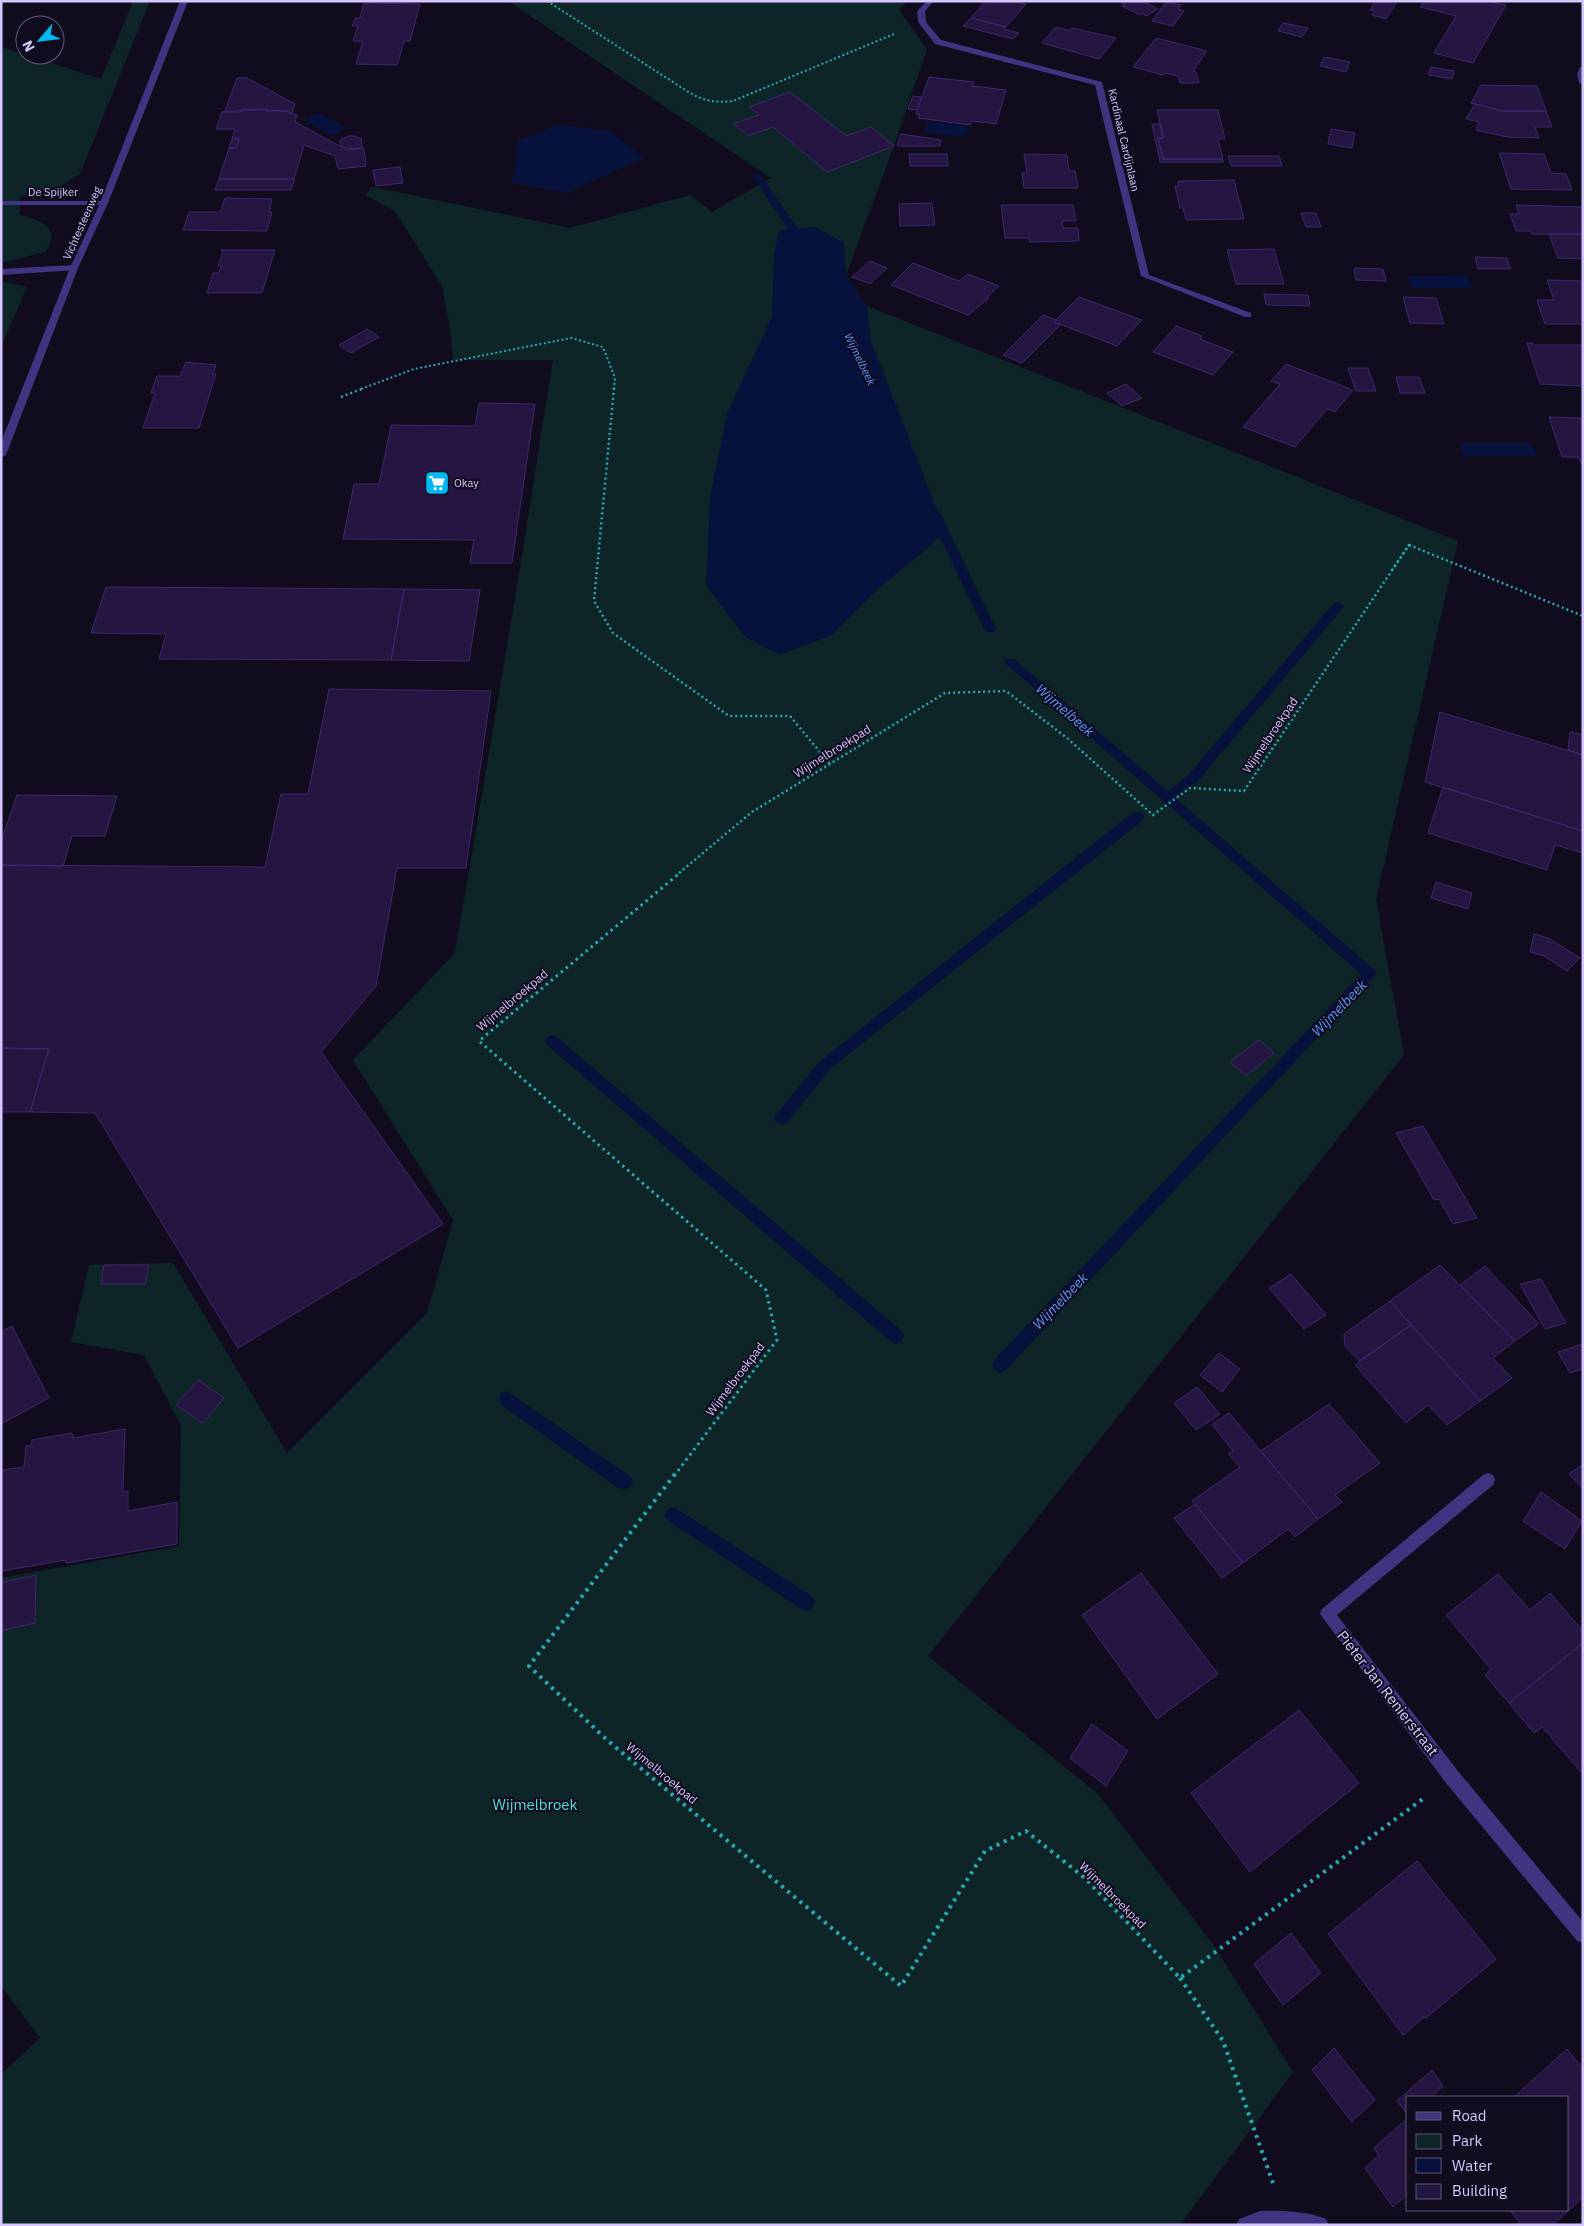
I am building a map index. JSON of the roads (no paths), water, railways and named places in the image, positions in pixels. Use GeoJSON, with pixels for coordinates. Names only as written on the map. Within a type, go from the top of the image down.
{"type":"FeatureCollection","features":[{"type":"Feature","properties":{"kind":"street","name":"Vichtesteenweg"},"geometry":{"type":"LineString","coordinates":[[1,455],[74,268],[104,203],[184,1]]}},
{"type":"Feature","properties":{"kind":"street","name":"Kardinaal Cardijnlaan"},"geometry":{"type":"LineString","coordinates":[[931,1],[921,10],[922,22],[938,42],[1099,84],[1145,276],[1248,315]]}},
{"type":"Feature","properties":{"kind":"street","name":"De Spijker"},"geometry":{"type":"LineString","coordinates":[[1,203],[104,203]]}},
{"type":"Feature","properties":{"kind":"street"},"geometry":{"type":"LineString","coordinates":[[1,272],[74,268]]}},
{"type":"Feature","properties":{"kind":"street","name":"Pieter Jan Renierstraat"},"geometry":{"type":"LineString","coordinates":[[1488,1480],[1327,1614],[1452,1777],[1583,1935]]}},
{"type":"Feature","properties":{"kind":"street"},"geometry":{"type":"LineString","coordinates":[[1245,2225],[1250,2221],[1287,2220],[1320,2225]]}},
{"type":"Feature","properties":{"kind":"water"},"geometry":{"type":"Polygon","coordinates":[[[321,114],[347,128],[332,136],[306,122],[310,116],[321,114]]]}},
{"type":"Feature","properties":{"kind":"water"},"geometry":{"type":"Polygon","coordinates":[[[928,122],[966,126],[970,132],[962,137],[924,132],[928,122]]]}},
{"type":"Feature","properties":{"kind":"water"},"geometry":{"type":"Polygon","coordinates":[[[559,125],[610,131],[644,158],[567,193],[513,183],[518,141],[559,125]]]}},
{"type":"Feature","properties":{"kind":"water"},"geometry":{"type":"Polygon","coordinates":[[[815,227],[844,243],[846,275],[867,306],[871,341],[945,530],[929,547],[878,589],[832,635],[780,655],[745,637],[706,585],[710,497],[727,414],[772,316],[774,255],[779,230],[815,227]]]}},
{"type":"Feature","properties":{"kind":"water"},"geometry":{"type":"Polygon","coordinates":[[[1467,275],[1472,288],[1412,288],[1408,276],[1467,275]]]}},
{"type":"Feature","properties":{"kind":"water"},"geometry":{"type":"Polygon","coordinates":[[[1459,443],[1532,443],[1537,456],[1464,456],[1459,443]]]}},
{"type":"Feature","properties":{"kind":"waterway","name":"Wijmelbeek"},"geometry":{"type":"LineString","coordinates":[[757,176],[804,245]]}},
{"type":"Feature","properties":{"kind":"waterway","name":"Wijmelbeek"},"geometry":{"type":"LineString","coordinates":[[934,513],[990,629]]}},
{"type":"Feature","properties":{"kind":"waterway"},"geometry":{"type":"LineString","coordinates":[[1174,792],[1193,778],[1338,606]]}},
{"type":"Feature","properties":{"kind":"waterway","name":"Wijmelbeek"},"geometry":{"type":"LineString","coordinates":[[1000,1365],[1370,974],[1010,662]]}},
{"type":"Feature","properties":{"kind":"waterway"},"geometry":{"type":"LineString","coordinates":[[782,1118],[825,1065],[1137,817]]}},
{"type":"Feature","properties":{"kind":"waterway"},"geometry":{"type":"LineString","coordinates":[[552,1041],[896,1336]]}},
{"type":"Feature","properties":{"kind":"waterway"},"geometry":{"type":"LineString","coordinates":[[507,1399],[624,1482]]}},
{"type":"Feature","properties":{"kind":"waterway"},"geometry":{"type":"LineString","coordinates":[[674,1515],[806,1602]]}},
{"type":"Feature","properties":{"kind":"place","name":"Okay"},"geometry":{"type":"Point","coordinates":[437,483]}},
{"type":"Feature","properties":{"kind":"park label","name":"Wijmelbroek"},"geometry":{"type":"Point","coordinates":[535,1804]}}]}
